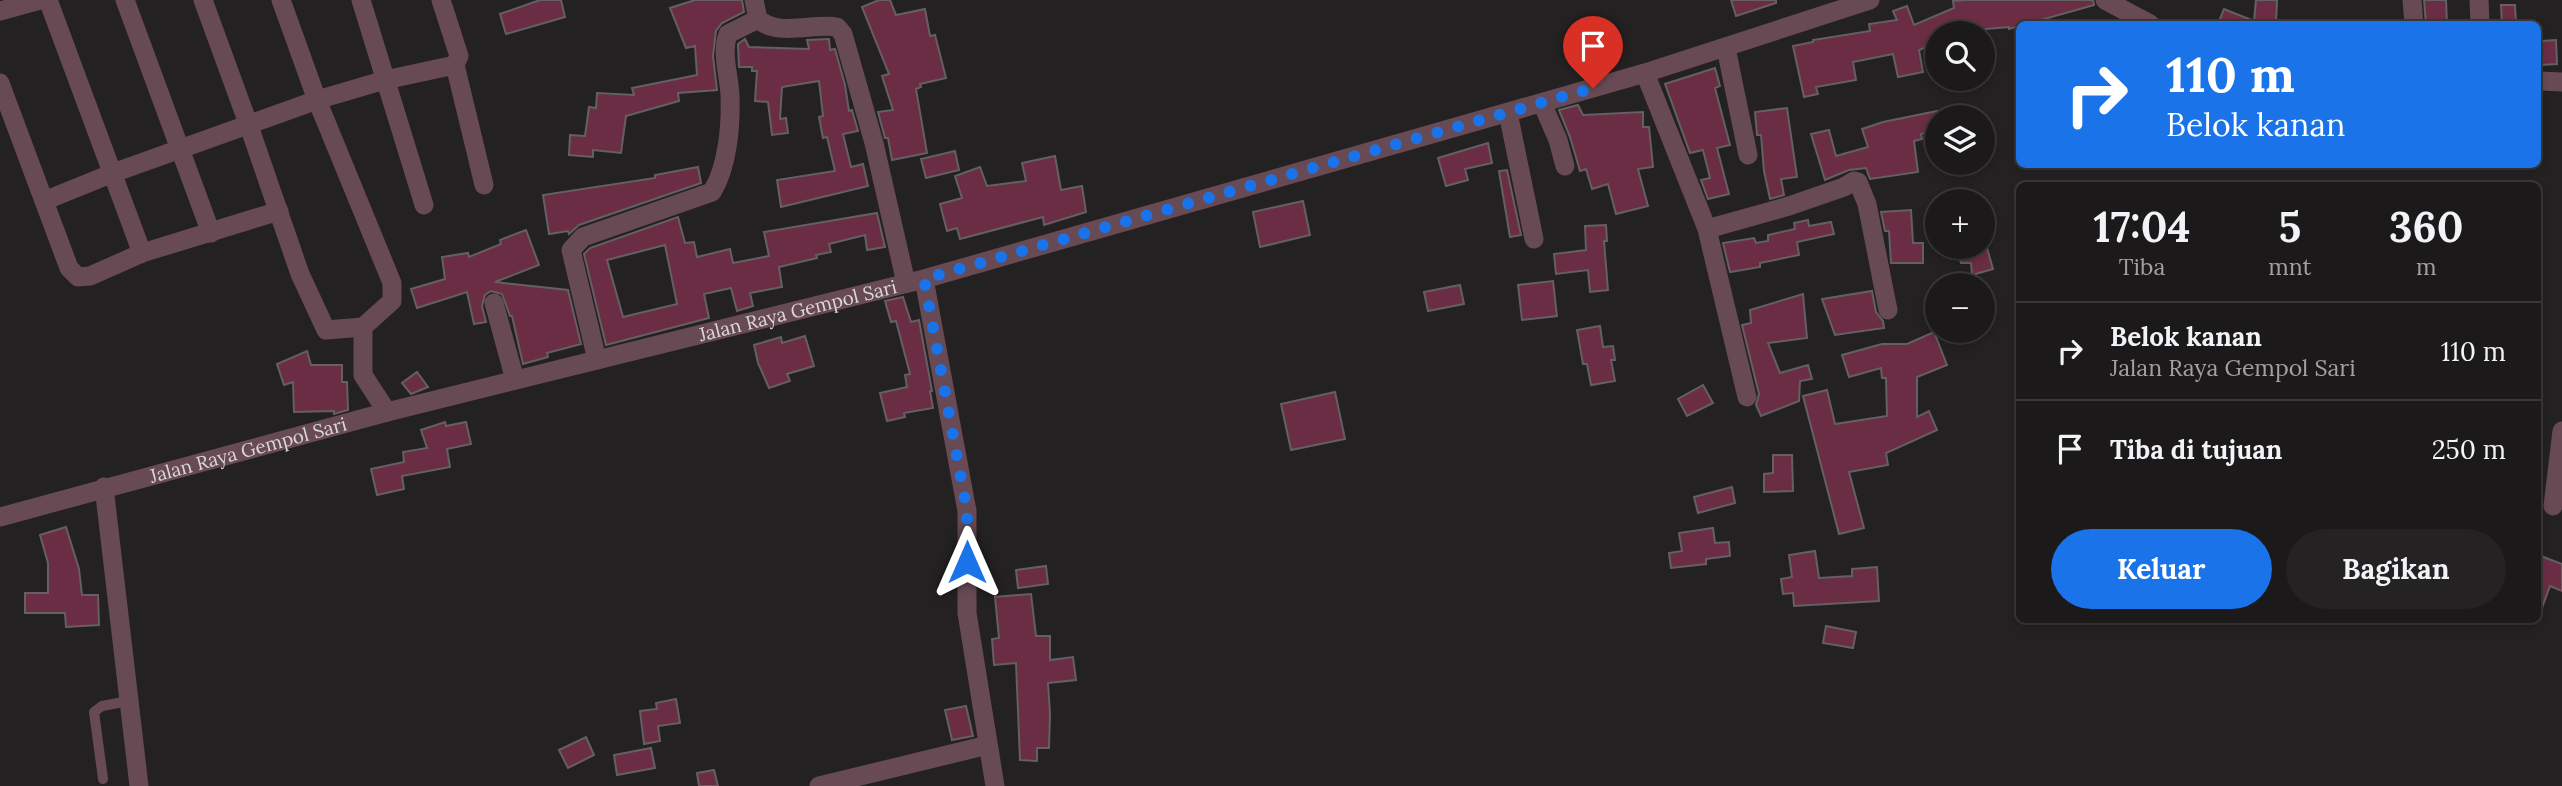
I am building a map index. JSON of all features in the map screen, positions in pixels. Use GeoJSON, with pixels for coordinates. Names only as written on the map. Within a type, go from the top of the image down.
{"type":"FeatureCollection","features":[{"type":"Feature","properties":{"kind":"street"},"geometry":{"type":"LineString","coordinates":[[0,11],[40,0]]}},
{"type":"Feature","properties":{"kind":"street"},"geometry":{"type":"LineString","coordinates":[[48,0],[142,253]]}},
{"type":"Feature","properties":{"kind":"street"},"geometry":{"type":"LineString","coordinates":[[125,0],[211,233]]}},
{"type":"Feature","properties":{"kind":"street"},"geometry":{"type":"LineString","coordinates":[[202,0],[300,274],[326,330],[363,327],[392,302],[392,283],[317,100],[281,0]]}},
{"type":"Feature","properties":{"kind":"street"},"geometry":{"type":"LineString","coordinates":[[361,0],[424,205]]}},
{"type":"Feature","properties":{"kind":"street"},"geometry":{"type":"LineString","coordinates":[[442,0],[459,56],[456,65],[484,185]]}},
{"type":"Feature","properties":{"kind":"street"},"geometry":{"type":"LineString","coordinates":[[2105,0],[2144,21]]}},
{"type":"Feature","properties":{"kind":"street"},"geometry":{"type":"LineString","coordinates":[[2412,0],[2414,21]]}},
{"type":"Feature","properties":{"kind":"street"},"geometry":{"type":"LineString","coordinates":[[2479,0],[2480,21]]}},
{"type":"Feature","properties":{"kind":"street","name":"Jalan Raya Gempol Sari"},"geometry":{"type":"LineString","coordinates":[[0,517],[387,412],[915,281],[1645,73],[1863,1]]}},
{"type":"Feature","properties":{"kind":"street"},"geometry":{"type":"LineString","coordinates":[[597,360],[571,250],[583,237],[712,192],[725,164],[730,96],[726,38],[756,10],[772,28],[826,25],[837,27],[843,33],[915,281],[967,511],[967,613],[995,786]]}},
{"type":"Feature","properties":{"kind":"street"},"geometry":{"type":"LineString","coordinates":[[1726,48],[1748,155]]}},
{"type":"Feature","properties":{"kind":"street"},"geometry":{"type":"LineString","coordinates":[[44,201],[113,173],[317,100],[385,80],[456,65]]}},
{"type":"Feature","properties":{"kind":"street"},"geometry":{"type":"LineString","coordinates":[[1645,73],[1707,229],[1747,397]]}},
{"type":"Feature","properties":{"kind":"street"},"geometry":{"type":"LineString","coordinates":[[2541,81],[2562,82]]}},
{"type":"Feature","properties":{"kind":"street"},"geometry":{"type":"LineString","coordinates":[[0,83],[69,268],[78,277],[90,276],[142,253],[279,211]]}},
{"type":"Feature","properties":{"kind":"street"},"geometry":{"type":"LineString","coordinates":[[1542,103],[1558,140],[1565,166]]}},
{"type":"Feature","properties":{"kind":"street"},"geometry":{"type":"LineString","coordinates":[[1508,113],[1534,239]]}},
{"type":"Feature","properties":{"kind":"street"},"geometry":{"type":"LineString","coordinates":[[1707,229],[1790,206],[1854,181],[1858,182],[1867,204],[1888,310]]}},
{"type":"Feature","properties":{"kind":"street"},"geometry":{"type":"LineString","coordinates":[[494,303],[515,380]]}},
{"type":"Feature","properties":{"kind":"street"},"geometry":{"type":"LineString","coordinates":[[363,327],[363,375],[387,412]]}},
{"type":"Feature","properties":{"kind":"street"},"geometry":{"type":"LineString","coordinates":[[2553,506],[2562,431]]}},
{"type":"Feature","properties":{"kind":"street"},"geometry":{"type":"LineString","coordinates":[[104,487],[139,786]]}},
{"type":"Feature","properties":{"kind":"street"},"geometry":{"type":"LineString","coordinates":[[819,786],[988,746]]}},
{"type":"Feature","properties":{"kind":"lane"},"geometry":{"type":"LineString","coordinates":[[103,779],[94,712],[102,706],[129,701]]}},
{"type":"Feature","properties":{"kind":"building"},"geometry":{"type":"Polygon","coordinates":[[[540,0],[561,0],[565,17],[506,34],[500,14],[540,0]]]}},
{"type":"Feature","properties":{"kind":"building"},"geometry":{"type":"Polygon","coordinates":[[[695,0],[742,0],[744,12],[722,23],[716,31],[713,56],[717,90],[678,93],[679,101],[626,116],[621,153],[593,150],[593,157],[569,155],[570,135],[585,136],[589,107],[596,108],[597,93],[634,95],[632,88],[697,75],[695,46],[686,48],[670,8],[695,0]]]}},
{"type":"Feature","properties":{"kind":"building"},"geometry":{"type":"Polygon","coordinates":[[[879,0],[890,0],[896,15],[925,9],[930,36],[935,35],[946,78],[920,84],[921,87],[916,89],[927,153],[892,160],[888,138],[885,138],[878,112],[893,110],[882,76],[889,74],[862,7],[879,0]]]}},
{"type":"Feature","properties":{"kind":"building"},"geometry":{"type":"Polygon","coordinates":[[[1731,0],[1776,0],[1776,3],[1736,16],[1731,0]]]}},
{"type":"Feature","properties":{"kind":"building"},"geometry":{"type":"Polygon","coordinates":[[[1966,0],[2093,0],[2094,5],[2037,21],[2016,21],[2016,27],[2009,29],[1995,28],[1995,21],[1925,21],[1925,47],[1919,50],[1923,72],[1898,77],[1893,54],[1853,62],[1856,80],[1816,87],[1818,94],[1804,97],[1793,46],[1870,31],[1869,24],[1897,20],[1893,11],[1907,6],[1914,25],[1954,8],[1953,1],[1966,0]]]}},
{"type":"Feature","properties":{"kind":"building"},"geometry":{"type":"Polygon","coordinates":[[[2256,0],[2277,0],[2276,21],[2254,21],[2256,0]]]}},
{"type":"Feature","properties":{"kind":"building"},"geometry":{"type":"Polygon","coordinates":[[[2424,0],[2446,0],[2447,21],[2426,21],[2424,0]]]}},
{"type":"Feature","properties":{"kind":"building"},"geometry":{"type":"Polygon","coordinates":[[[2501,5],[2515,5],[2516,21],[2502,21],[2501,5]]]}},
{"type":"Feature","properties":{"kind":"building"},"geometry":{"type":"Polygon","coordinates":[[[2224,9],[2254,21],[2219,21],[2224,9]]]}},
{"type":"Feature","properties":{"kind":"building"},"geometry":{"type":"Polygon","coordinates":[[[745,39],[749,47],[809,49],[807,40],[829,39],[830,50],[835,49],[849,111],[852,110],[858,131],[843,134],[851,167],[863,164],[868,186],[781,207],[777,180],[835,171],[827,137],[823,138],[819,117],[823,116],[819,81],[782,87],[780,119],[786,118],[788,133],[772,135],[768,102],[755,101],[757,71],[752,71],[752,67],[739,67],[738,44],[745,39]]]}},
{"type":"Feature","properties":{"kind":"building"},"geometry":{"type":"Polygon","coordinates":[[[2556,40],[2557,64],[2541,65],[2541,41],[2556,40]]]}},
{"type":"Feature","properties":{"kind":"building"},"geometry":{"type":"Polygon","coordinates":[[[1715,68],[1720,86],[1715,88],[1730,145],[1717,148],[1729,194],[1708,199],[1701,180],[1710,178],[1703,150],[1690,153],[1665,84],[1715,68]]]}},
{"type":"Feature","properties":{"kind":"building"},"geometry":{"type":"Polygon","coordinates":[[[1578,105],[1583,115],[1643,112],[1643,127],[1649,127],[1653,167],[1638,169],[1648,206],[1616,214],[1608,184],[1592,189],[1586,169],[1580,171],[1559,110],[1578,105]]]}},
{"type":"Feature","properties":{"kind":"building"},"geometry":{"type":"Polygon","coordinates":[[[1787,108],[1797,177],[1781,179],[1784,195],[1770,199],[1755,112],[1787,108]]]}},
{"type":"Feature","properties":{"kind":"building"},"geometry":{"type":"Polygon","coordinates":[[[1925,113],[1925,133],[1921,134],[1922,139],[1914,141],[1918,172],[1870,179],[1866,168],[1849,170],[1825,180],[1811,134],[1829,130],[1836,156],[1868,147],[1862,129],[1925,113]]]}},
{"type":"Feature","properties":{"kind":"building"},"geometry":{"type":"Polygon","coordinates":[[[1488,143],[1492,163],[1465,169],[1468,180],[1446,186],[1438,158],[1488,143]]]}},
{"type":"Feature","properties":{"kind":"building"},"geometry":{"type":"Polygon","coordinates":[[[955,151],[959,170],[926,178],[921,159],[955,151]]]}},
{"type":"Feature","properties":{"kind":"building"},"geometry":{"type":"Polygon","coordinates":[[[1055,156],[1061,190],[1082,186],[1086,212],[1044,225],[1043,217],[960,239],[957,228],[947,231],[940,204],[962,198],[955,176],[980,167],[987,186],[1026,181],[1022,163],[1055,156]]]}},
{"type":"Feature","properties":{"kind":"building"},"geometry":{"type":"Polygon","coordinates":[[[698,167],[701,183],[579,225],[569,234],[568,231],[549,234],[543,195],[655,178],[655,175],[698,167]]]}},
{"type":"Feature","properties":{"kind":"building"},"geometry":{"type":"Polygon","coordinates":[[[1507,170],[1521,235],[1510,237],[1499,171],[1507,170]]]}},
{"type":"Feature","properties":{"kind":"building"},"geometry":{"type":"Polygon","coordinates":[[[1303,201],[1310,235],[1260,247],[1253,212],[1303,201]]]}},
{"type":"Feature","properties":{"kind":"building"},"geometry":{"type":"Polygon","coordinates":[[[1911,210],[1913,243],[1923,243],[1923,263],[1891,263],[1889,231],[1885,231],[1881,212],[1911,210]]]}},
{"type":"Feature","properties":{"kind":"building"},"geometry":{"type":"Polygon","coordinates":[[[877,213],[885,247],[867,250],[865,235],[829,244],[831,252],[779,267],[782,287],[750,293],[753,306],[737,311],[731,288],[704,294],[709,318],[606,345],[584,254],[590,248],[678,217],[685,243],[694,242],[697,257],[730,249],[733,263],[769,256],[764,232],[877,213]],[[665,245],[607,260],[623,317],[677,304],[665,245]]]}},
{"type":"Feature","properties":{"kind":"building"},"geometry":{"type":"Polygon","coordinates":[[[1808,220],[1809,226],[1831,222],[1834,234],[1797,242],[1799,255],[1760,263],[1760,267],[1730,272],[1723,243],[1754,238],[1756,243],[1768,241],[1768,235],[1795,229],[1794,223],[1808,220]]]}},
{"type":"Feature","properties":{"kind":"building"},"geometry":{"type":"Polygon","coordinates":[[[1606,225],[1607,241],[1604,241],[1608,290],[1590,292],[1588,270],[1556,274],[1554,254],[1586,250],[1585,226],[1606,225]]]}},
{"type":"Feature","properties":{"kind":"building"},"geometry":{"type":"Polygon","coordinates":[[[526,230],[539,265],[495,282],[568,290],[581,344],[547,353],[548,357],[523,364],[512,316],[502,294],[491,291],[485,295],[482,306],[486,322],[474,324],[467,292],[417,308],[411,289],[445,279],[442,257],[468,253],[469,257],[526,230]]]}},
{"type":"Feature","properties":{"kind":"building"},"geometry":{"type":"Polygon","coordinates":[[[1960,259],[1990,259],[1993,269],[1972,273],[1971,263],[1961,263],[1960,259]]]}},
{"type":"Feature","properties":{"kind":"building"},"geometry":{"type":"Polygon","coordinates":[[[1553,281],[1557,316],[1522,320],[1518,285],[1553,281]]]}},
{"type":"Feature","properties":{"kind":"building"},"geometry":{"type":"Polygon","coordinates":[[[1460,285],[1464,304],[1428,311],[1424,292],[1460,285]]]}},
{"type":"Feature","properties":{"kind":"building"},"geometry":{"type":"Polygon","coordinates":[[[1872,291],[1876,312],[1883,321],[1884,328],[1835,335],[1822,299],[1872,291]]]}},
{"type":"Feature","properties":{"kind":"building"},"geometry":{"type":"Polygon","coordinates":[[[1803,294],[1807,338],[1768,343],[1780,373],[1808,365],[1812,379],[1800,381],[1799,401],[1761,416],[1756,405],[1759,394],[1742,325],[1751,323],[1750,310],[1803,294]]]}},
{"type":"Feature","properties":{"kind":"building"},"geometry":{"type":"Polygon","coordinates":[[[903,297],[911,322],[919,320],[933,408],[904,413],[905,417],[887,421],[880,393],[907,387],[905,375],[910,374],[896,321],[891,322],[885,301],[903,297]]]}},
{"type":"Feature","properties":{"kind":"building"},"geometry":{"type":"Polygon","coordinates":[[[1600,326],[1603,347],[1613,346],[1615,360],[1611,360],[1615,381],[1591,385],[1587,364],[1583,364],[1577,330],[1600,326]]]}},
{"type":"Feature","properties":{"kind":"building"},"geometry":{"type":"Polygon","coordinates":[[[805,336],[814,366],[787,374],[790,381],[769,388],[758,363],[754,345],[781,337],[782,343],[805,336]]]}},
{"type":"Feature","properties":{"kind":"building"},"geometry":{"type":"Polygon","coordinates":[[[1925,336],[1925,343],[1938,343],[1947,365],[1917,377],[1917,417],[1929,411],[1937,430],[1886,453],[1888,465],[1849,472],[1864,528],[1839,534],[1803,396],[1827,390],[1835,424],[1887,416],[1886,378],[1882,378],[1881,368],[1849,377],[1842,355],[1882,344],[1907,344],[1925,336]]]}},
{"type":"Feature","properties":{"kind":"building"},"geometry":{"type":"Polygon","coordinates":[[[307,351],[311,365],[342,365],[342,382],[347,382],[348,410],[334,414],[334,411],[294,412],[293,382],[284,385],[277,364],[307,351]]]}},
{"type":"Feature","properties":{"kind":"building"},"geometry":{"type":"Polygon","coordinates":[[[417,372],[428,387],[411,394],[402,383],[417,372]]]}},
{"type":"Feature","properties":{"kind":"building"},"geometry":{"type":"Polygon","coordinates":[[[1703,385],[1713,403],[1687,416],[1678,399],[1703,385]]]}},
{"type":"Feature","properties":{"kind":"building"},"geometry":{"type":"Polygon","coordinates":[[[1335,392],[1345,439],[1291,450],[1281,404],[1335,392]]]}},
{"type":"Feature","properties":{"kind":"building"},"geometry":{"type":"Polygon","coordinates":[[[445,422],[446,426],[466,422],[471,444],[447,449],[450,467],[402,476],[404,489],[377,495],[371,469],[404,462],[403,452],[427,448],[421,430],[445,422]]]}},
{"type":"Feature","properties":{"kind":"building"},"geometry":{"type":"Polygon","coordinates":[[[1773,455],[1792,455],[1793,491],[1764,492],[1764,474],[1773,473],[1773,455]]]}},
{"type":"Feature","properties":{"kind":"building"},"geometry":{"type":"Polygon","coordinates":[[[1732,487],[1735,503],[1698,513],[1694,497],[1732,487]]]}},
{"type":"Feature","properties":{"kind":"building"},"geometry":{"type":"Polygon","coordinates":[[[66,527],[79,569],[82,595],[98,595],[99,625],[66,627],[65,613],[25,613],[25,593],[48,593],[48,563],[40,535],[66,527]]]}},
{"type":"Feature","properties":{"kind":"building"},"geometry":{"type":"Polygon","coordinates":[[[1713,528],[1715,543],[1729,542],[1730,556],[1706,559],[1706,564],[1671,568],[1669,553],[1682,551],[1679,533],[1713,528]]]}},
{"type":"Feature","properties":{"kind":"building"},"geometry":{"type":"Polygon","coordinates":[[[1815,551],[1819,578],[1852,576],[1852,569],[1877,567],[1879,601],[1794,606],[1793,593],[1783,594],[1781,579],[1792,577],[1789,555],[1815,551]]]}},
{"type":"Feature","properties":{"kind":"building"},"geometry":{"type":"Polygon","coordinates":[[[2541,556],[2562,564],[2562,591],[2550,586],[2541,611],[2541,556]]]}},
{"type":"Feature","properties":{"kind":"building"},"geometry":{"type":"Polygon","coordinates":[[[1046,566],[1048,584],[1018,588],[1016,570],[1046,566]]]}},
{"type":"Feature","properties":{"kind":"building"},"geometry":{"type":"Polygon","coordinates":[[[1031,594],[1036,636],[1050,636],[1050,660],[1073,657],[1076,680],[1048,683],[1049,748],[1037,748],[1037,761],[1020,760],[1016,663],[994,665],[992,639],[999,638],[995,597],[1031,594]]]}},
{"type":"Feature","properties":{"kind":"building"},"geometry":{"type":"Polygon","coordinates":[[[1826,626],[1856,632],[1853,648],[1823,643],[1826,626]]]}},
{"type":"Feature","properties":{"kind":"building"},"geometry":{"type":"Polygon","coordinates":[[[676,699],[680,723],[658,726],[660,741],[644,744],[640,711],[657,709],[656,703],[676,699]]]}},
{"type":"Feature","properties":{"kind":"building"},"geometry":{"type":"Polygon","coordinates":[[[966,706],[973,736],[952,740],[945,710],[966,706]]]}},
{"type":"Feature","properties":{"kind":"building"},"geometry":{"type":"Polygon","coordinates":[[[586,737],[594,755],[568,768],[559,750],[586,737]]]}},
{"type":"Feature","properties":{"kind":"building"},"geometry":{"type":"Polygon","coordinates":[[[651,748],[655,768],[617,775],[614,755],[651,748]]]}},
{"type":"Feature","properties":{"kind":"building"},"geometry":{"type":"Polygon","coordinates":[[[714,770],[718,786],[699,786],[697,773],[714,770]]]}},
{"type":"Feature","properties":{"kind":"route"},"geometry":{"type":"LineString","coordinates":[[967,562],[967,511],[924,279],[1593,88]]}}]}
